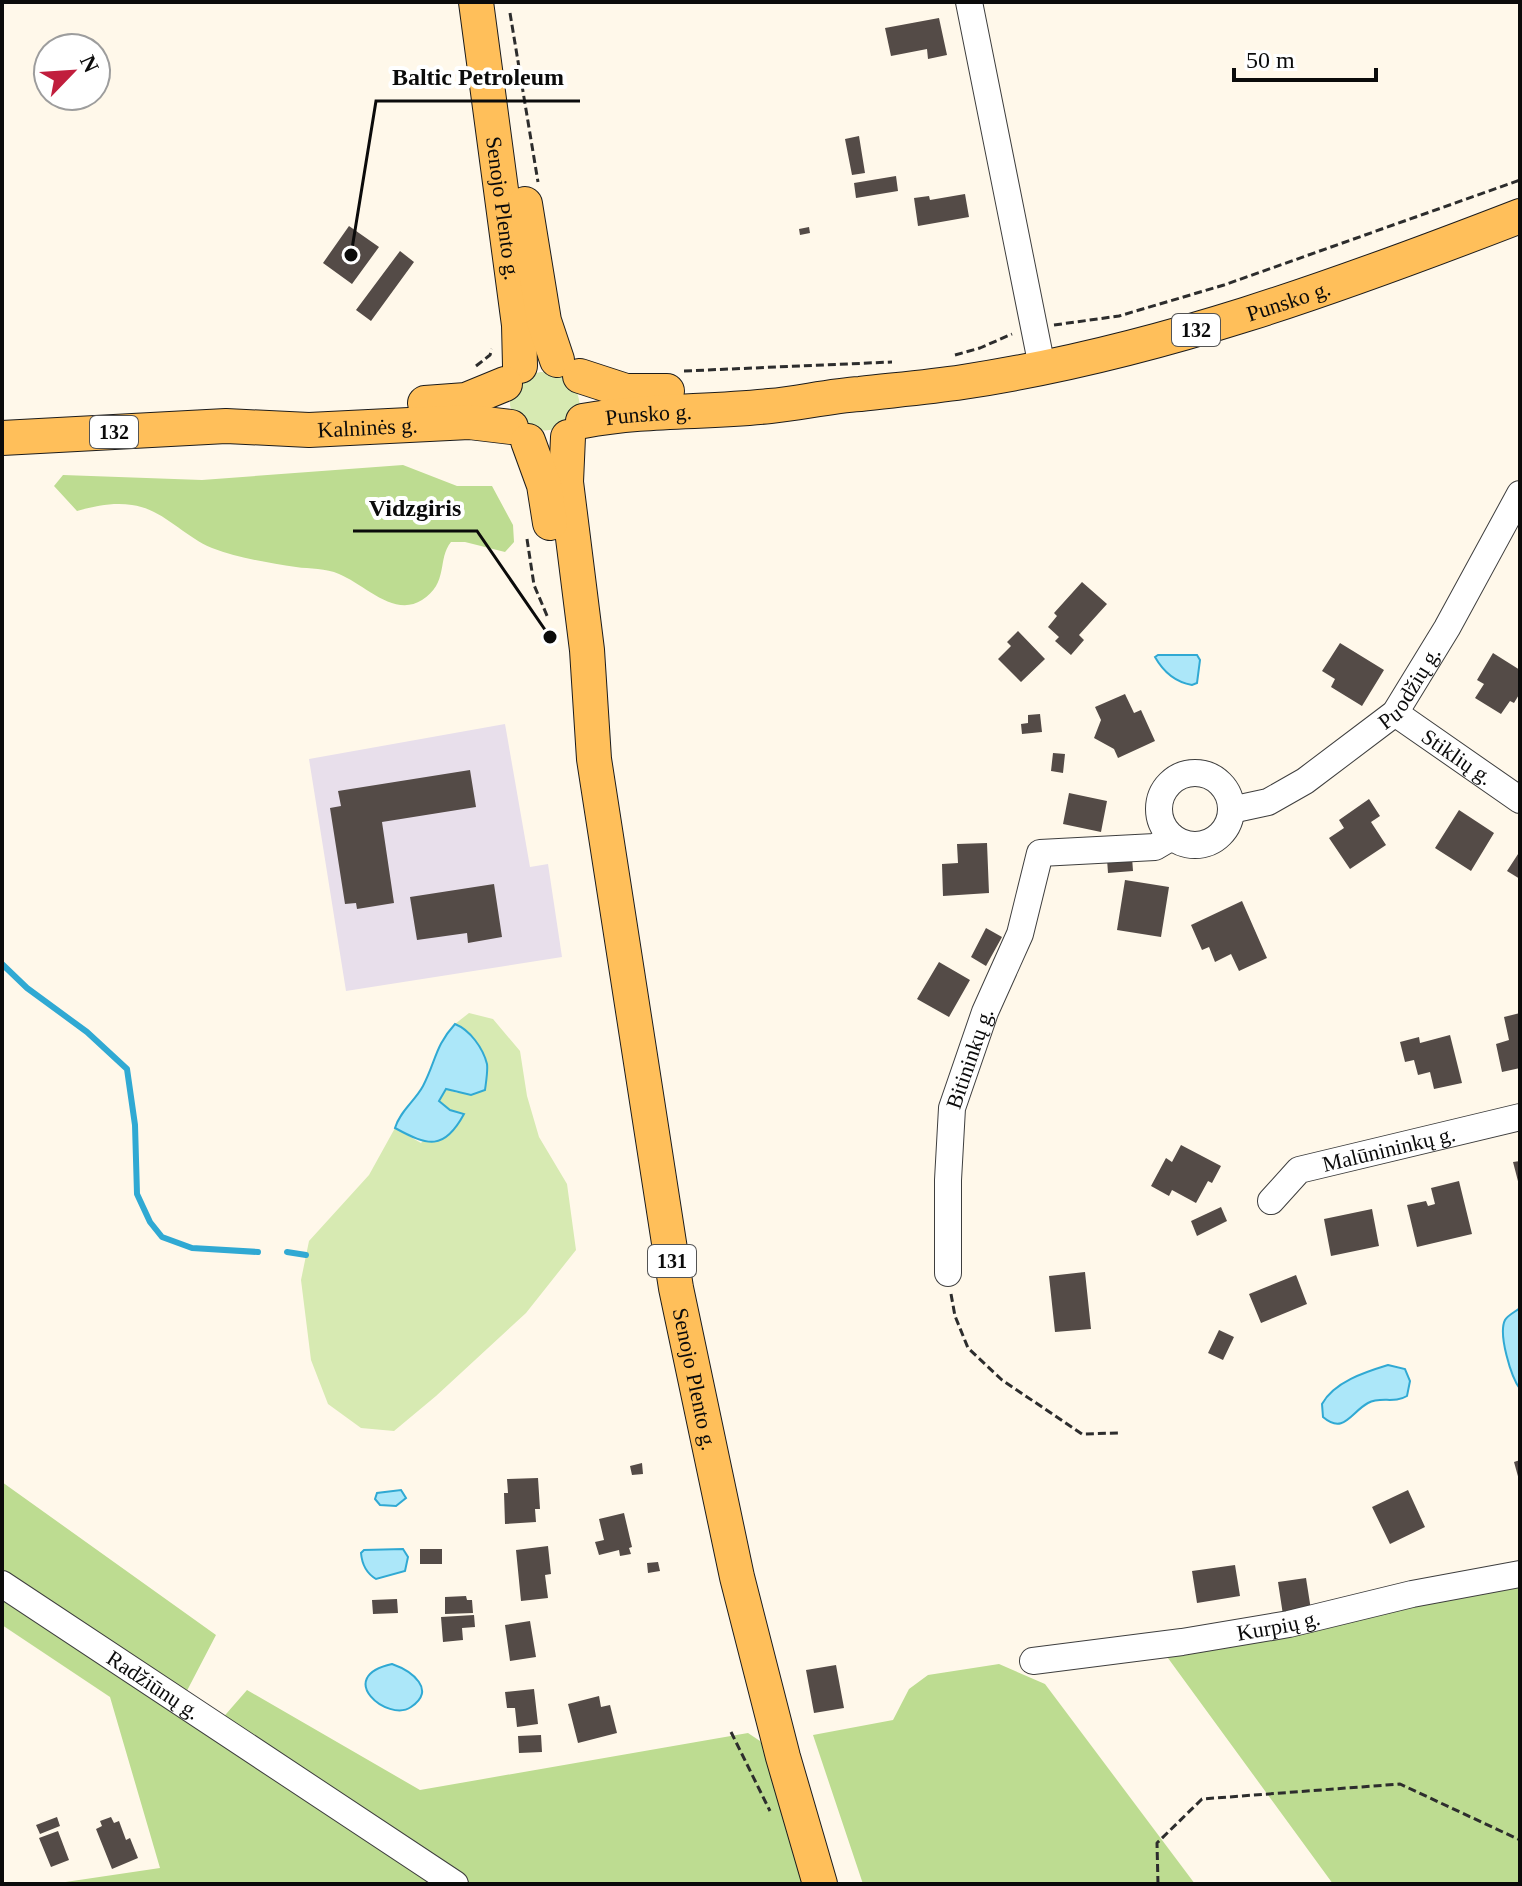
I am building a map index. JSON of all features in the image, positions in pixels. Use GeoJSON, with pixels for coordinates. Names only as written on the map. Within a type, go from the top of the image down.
{"type":"FeatureCollection","features":[{"type":"Feature","properties":{"kind":"main road","name":"Senojo Plento g."},"geometry":{"type":"LineString","coordinates":[[476,2],[510,325],[512,375]]}},
{"type":"Feature","properties":{"kind":"main road","name":"Senojo Plento g."},"geometry":{"type":"LineString","coordinates":[[501,7],[544,321],[569,368]]}},
{"type":"Feature","properties":{"kind":"main road","name":"Punsko g."},"geometry":{"type":"LineString","coordinates":[[576,429],[626,413],[769,406],[964,382],[1168,339],[1372,273],[1520,216]]}},
{"type":"Feature","properties":{"kind":"main road"},"geometry":{"type":"LineString","coordinates":[[544,358],[569,368],[587,391],[588,406],[576,429],[555,443],[542,444],[520,434],[504,414],[502,399],[512,375],[544,358]]}},
{"type":"Feature","properties":{"kind":"main road","name":"Punsko g."},"geometry":{"type":"LineString","coordinates":[[569,368],[626,391],[768,390],[859,394]]}},
{"type":"Feature","properties":{"kind":"main road","name":"Kalninės g."},"geometry":{"type":"LineString","coordinates":[[226,426],[308,413],[466,400],[512,375]]}},
{"type":"Feature","properties":{"kind":"main road","name":"Kalninės g."},"geometry":{"type":"LineString","coordinates":[[2,438],[226,426],[309,430],[469,422],[520,434]]}},
{"type":"Feature","properties":{"kind":"main road","name":"Senojo Plento g."},"geometry":{"type":"LineString","coordinates":[[576,429],[566,482],[587,650],[594,759]]}},
{"type":"Feature","properties":{"kind":"main road","name":"Senojo Plento g."},"geometry":{"type":"LineString","coordinates":[[520,434],[544,485],[569,649],[594,759],[676,1288],[734,1563],[783,1757],[820,1884]]}},
{"type":"Feature","properties":{"kind":"street"},"geometry":{"type":"LineString","coordinates":[[969,2],[1042,367]]}},
{"type":"Feature","properties":{"kind":"street","name":"Puodžių g."},"geometry":{"type":"LineString","coordinates":[[1231,810],[1268,802],[1305,781],[1395,713],[1447,628],[1520,494]]}},
{"type":"Feature","properties":{"kind":"street","name":"Stiklių g."},"geometry":{"type":"LineString","coordinates":[[1395,713],[1520,800]]}},
{"type":"Feature","properties":{"kind":"street"},"geometry":{"type":"LineString","coordinates":[[1196,772],[1217,780],[1225,789],[1231,810],[1223,832],[1215,839],[1193,845],[1172,837],[1159,819],[1160,796],[1166,786],[1185,774],[1196,772]]}},
{"type":"Feature","properties":{"kind":"street","name":"Bitininkų g."},"geometry":{"type":"LineString","coordinates":[[948,1273],[952,1108],[985,1012],[1020,934],[1040,853],[1155,847],[1172,837]]}},
{"type":"Feature","properties":{"kind":"street","name":"Malūnininkų g."},"geometry":{"type":"LineString","coordinates":[[1271,1201],[1299,1170],[1520,1117]]}},
{"type":"Feature","properties":{"kind":"street","name":"Kurpių g."},"geometry":{"type":"LineString","coordinates":[[1033,1661],[1182,1642],[1289,1624],[1412,1594],[1520,1574]]}},
{"type":"Feature","properties":{"kind":"street","name":"Radžiūnų g."},"geometry":{"type":"LineString","coordinates":[[2,1584],[455,1884]]}},
{"type":"Feature","properties":{"kind":"path"},"geometry":{"type":"LineString","coordinates":[[501,7],[540,194]]}},
{"type":"Feature","properties":{"kind":"path"},"geometry":{"type":"LineString","coordinates":[[943,358],[980,348],[1012,334],[1119,316],[1224,285],[1520,180]]}},
{"type":"Feature","properties":{"kind":"path"},"geometry":{"type":"LineString","coordinates":[[466,400],[464,386],[471,371],[490,355],[510,325]]}},
{"type":"Feature","properties":{"kind":"path"},"geometry":{"type":"LineString","coordinates":[[672,371],[901,362]]}},
{"type":"Feature","properties":{"kind":"path"},"geometry":{"type":"LineString","coordinates":[[528,540],[534,585],[548,618]]}},
{"type":"Feature","properties":{"kind":"path"},"geometry":{"type":"LineString","coordinates":[[948,1273],[955,1316],[968,1348],[1002,1380],[1082,1434],[1118,1433]]}},
{"type":"Feature","properties":{"kind":"path"},"geometry":{"type":"LineString","coordinates":[[731,1732],[770,1812]]}},
{"type":"Feature","properties":{"kind":"path"},"geometry":{"type":"LineString","coordinates":[[1158,1884],[1157,1843],[1202,1799],[1400,1784],[1520,1840]]}},
{"type":"Feature","properties":{"kind":"shaded area"},"geometry":{"type":"Polygon","coordinates":[[[505,724],[530,867],[548,864],[562,957],[346,991],[309,759],[505,724]]]}},
{"type":"Feature","properties":{"kind":"green space"},"geometry":{"type":"Polygon","coordinates":[[[541,372],[564,377],[574,386],[579,399],[580,408],[562,426],[551,430],[529,427],[513,413],[510,404],[519,384],[541,372]]]}},
{"type":"Feature","properties":{"kind":"green space"},"geometry":{"type":"Polygon","coordinates":[[[403,465],[457,486],[492,486],[513,525],[514,542],[505,552],[465,542],[451,542],[436,586],[422,600],[401,605],[379,598],[334,572],[254,560],[212,548],[143,508],[111,504],[77,511],[54,486],[63,475],[202,480],[403,465]]]}},
{"type":"Feature","properties":{"kind":"green space"},"geometry":{"type":"Polygon","coordinates":[[[469,1013],[493,1019],[520,1051],[527,1096],[539,1137],[567,1184],[576,1250],[526,1313],[394,1431],[361,1428],[328,1404],[311,1360],[301,1280],[309,1241],[369,1175],[395,1128],[421,1143],[450,1110],[439,1101],[446,1089],[457,1093],[485,1090],[485,1058],[471,1035],[455,1024],[469,1013]]]}},
{"type":"Feature","properties":{"kind":"green space"},"geometry":{"type":"Polygon","coordinates":[[[2,1482],[216,1635],[179,1706],[213,1729],[247,1690],[420,1790],[748,1733],[760,1741],[772,1761],[806,1884],[52,1884],[160,1868],[110,1697],[2,1625],[2,1482]]]}},
{"type":"Feature","properties":{"kind":"green space"},"geometry":{"type":"Polygon","coordinates":[[[1520,1586],[1520,1884],[1333,1884],[1165,1654],[1520,1586]]]}},
{"type":"Feature","properties":{"kind":"green space"},"geometry":{"type":"Polygon","coordinates":[[[999,1664],[1045,1684],[1195,1884],[863,1884],[813,1735],[893,1720],[909,1689],[928,1675],[999,1664]]]}},
{"type":"Feature","properties":{"kind":"water"},"geometry":{"type":"Polygon","coordinates":[[[1197,655],[1200,660],[1197,683],[1186,684],[1170,676],[1155,657],[1197,655]]]}},
{"type":"Feature","properties":{"kind":"water"},"geometry":{"type":"Polygon","coordinates":[[[455,1024],[471,1035],[485,1058],[485,1090],[471,1095],[446,1089],[439,1101],[450,1110],[464,1114],[457,1126],[442,1139],[434,1142],[417,1139],[395,1128],[400,1116],[423,1086],[440,1047],[455,1024]]]}},
{"type":"Feature","properties":{"kind":"water"},"geometry":{"type":"Polygon","coordinates":[[[1520,1308],[1520,1389],[1509,1366],[1503,1326],[1505,1320],[1520,1308]]]}},
{"type":"Feature","properties":{"kind":"water"},"geometry":{"type":"Polygon","coordinates":[[[1388,1365],[1405,1369],[1410,1381],[1407,1396],[1368,1403],[1342,1423],[1336,1424],[1323,1417],[1322,1404],[1334,1390],[1360,1375],[1388,1365]]]}},
{"type":"Feature","properties":{"kind":"water"},"geometry":{"type":"Polygon","coordinates":[[[401,1490],[406,1498],[396,1506],[380,1505],[375,1499],[377,1493],[401,1490]]]}},
{"type":"Feature","properties":{"kind":"water"},"geometry":{"type":"Polygon","coordinates":[[[403,1549],[408,1557],[405,1571],[376,1579],[364,1565],[361,1553],[364,1550],[403,1549]]]}},
{"type":"Feature","properties":{"kind":"water"},"geometry":{"type":"Polygon","coordinates":[[[392,1664],[414,1676],[422,1688],[418,1701],[411,1707],[390,1709],[379,1704],[366,1688],[367,1678],[375,1670],[392,1664]]]}},
{"type":"Feature","properties":{"kind":"building"},"geometry":{"type":"Polygon","coordinates":[[[939,18],[947,55],[928,59],[927,49],[891,56],[885,28],[939,18]]]}},
{"type":"Feature","properties":{"kind":"building"},"geometry":{"type":"Polygon","coordinates":[[[859,136],[865,173],[852,175],[845,139],[859,136]]]}},
{"type":"Feature","properties":{"kind":"building"},"geometry":{"type":"Polygon","coordinates":[[[896,176],[898,191],[856,198],[854,183],[896,176]]]}},
{"type":"Feature","properties":{"kind":"building"},"geometry":{"type":"Polygon","coordinates":[[[965,194],[969,217],[918,226],[914,198],[929,196],[930,200],[965,194]]]}},
{"type":"Feature","properties":{"kind":"building"},"geometry":{"type":"Polygon","coordinates":[[[349,226],[379,247],[352,284],[323,263],[349,226]]]}},
{"type":"Feature","properties":{"kind":"building"},"geometry":{"type":"Polygon","coordinates":[[[809,227],[810,233],[800,235],[799,229],[809,227]]]}},
{"type":"Feature","properties":{"kind":"building"},"geometry":{"type":"Polygon","coordinates":[[[400,251],[414,262],[371,321],[356,310],[400,251]]]}},
{"type":"Feature","properties":{"kind":"building"},"geometry":{"type":"Polygon","coordinates":[[[1082,582],[1107,604],[1079,635],[1084,640],[1071,655],[1055,641],[1059,637],[1048,627],[1057,616],[1054,613],[1082,582]]]}},
{"type":"Feature","properties":{"kind":"building"},"geometry":{"type":"Polygon","coordinates":[[[1018,631],[1045,659],[1021,682],[998,659],[1011,646],[1007,642],[1018,631]]]}},
{"type":"Feature","properties":{"kind":"building"},"geometry":{"type":"Polygon","coordinates":[[[1340,643],[1384,670],[1362,706],[1331,687],[1335,679],[1322,671],[1340,643]]]}},
{"type":"Feature","properties":{"kind":"building"},"geometry":{"type":"Polygon","coordinates":[[[1493,653],[1520,670],[1520,693],[1501,714],[1475,698],[1484,684],[1477,680],[1493,653]]]}},
{"type":"Feature","properties":{"kind":"building"},"geometry":{"type":"Polygon","coordinates":[[[1125,694],[1134,713],[1141,710],[1155,741],[1118,758],[1114,749],[1094,738],[1101,720],[1095,707],[1125,694]]]}},
{"type":"Feature","properties":{"kind":"building"},"geometry":{"type":"Polygon","coordinates":[[[1040,714],[1042,732],[1022,734],[1021,724],[1028,723],[1028,715],[1040,714]]]}},
{"type":"Feature","properties":{"kind":"building"},"geometry":{"type":"Polygon","coordinates":[[[1053,753],[1065,754],[1063,773],[1051,771],[1053,753]]]}},
{"type":"Feature","properties":{"kind":"building"},"geometry":{"type":"Polygon","coordinates":[[[470,770],[476,807],[382,822],[394,903],[357,909],[356,903],[345,904],[330,808],[341,806],[338,791],[470,770]]]}},
{"type":"Feature","properties":{"kind":"building"},"geometry":{"type":"Polygon","coordinates":[[[1069,793],[1107,801],[1101,832],[1063,824],[1069,793]]]}},
{"type":"Feature","properties":{"kind":"building"},"geometry":{"type":"Polygon","coordinates":[[[1369,799],[1380,816],[1371,822],[1386,845],[1350,869],[1329,838],[1344,828],[1339,820],[1369,799]]]}},
{"type":"Feature","properties":{"kind":"building"},"geometry":{"type":"Polygon","coordinates":[[[1459,810],[1494,833],[1471,871],[1435,848],[1459,810]]]}},
{"type":"Feature","properties":{"kind":"building"},"geometry":{"type":"Polygon","coordinates":[[[987,843],[989,893],[943,896],[942,864],[958,863],[957,844],[987,843]]]}},
{"type":"Feature","properties":{"kind":"building"},"geometry":{"type":"Polygon","coordinates":[[[1520,851],[1520,879],[1507,871],[1520,851]]]}},
{"type":"Feature","properties":{"kind":"building"},"geometry":{"type":"Polygon","coordinates":[[[1132,857],[1133,871],[1108,873],[1107,859],[1132,857]]]}},
{"type":"Feature","properties":{"kind":"building"},"geometry":{"type":"Polygon","coordinates":[[[1125,880],[1169,887],[1161,937],[1117,930],[1125,880]]]}},
{"type":"Feature","properties":{"kind":"building"},"geometry":{"type":"Polygon","coordinates":[[[494,884],[502,937],[468,943],[467,933],[417,940],[410,897],[494,884]]]}},
{"type":"Feature","properties":{"kind":"building"},"geometry":{"type":"Polygon","coordinates":[[[1242,901],[1267,958],[1239,971],[1231,954],[1215,962],[1209,947],[1202,950],[1191,925],[1242,901]]]}},
{"type":"Feature","properties":{"kind":"building"},"geometry":{"type":"Polygon","coordinates":[[[986,928],[1002,937],[986,966],[971,957],[986,928]]]}},
{"type":"Feature","properties":{"kind":"building"},"geometry":{"type":"Polygon","coordinates":[[[939,962],[970,980],[949,1017],[917,999],[939,962]]]}},
{"type":"Feature","properties":{"kind":"building"},"geometry":{"type":"Polygon","coordinates":[[[1520,1013],[1520,1068],[1502,1072],[1496,1044],[1509,1040],[1504,1017],[1520,1013]]]}},
{"type":"Feature","properties":{"kind":"building"},"geometry":{"type":"Polygon","coordinates":[[[1450,1035],[1462,1083],[1434,1089],[1430,1072],[1418,1075],[1414,1060],[1405,1062],[1400,1042],[1419,1037],[1420,1043],[1450,1035]]]}},
{"type":"Feature","properties":{"kind":"building"},"geometry":{"type":"Polygon","coordinates":[[[1181,1145],[1221,1166],[1196,1203],[1172,1190],[1169,1196],[1151,1186],[1166,1158],[1172,1162],[1181,1145]]]}},
{"type":"Feature","properties":{"kind":"building"},"geometry":{"type":"Polygon","coordinates":[[[1520,1161],[1520,1185],[1519,1185],[1513,1162],[1520,1161]]]}},
{"type":"Feature","properties":{"kind":"building"},"geometry":{"type":"Polygon","coordinates":[[[1459,1181],[1472,1234],[1417,1247],[1407,1205],[1426,1201],[1428,1206],[1435,1204],[1431,1188],[1459,1181]]]}},
{"type":"Feature","properties":{"kind":"building"},"geometry":{"type":"Polygon","coordinates":[[[1221,1207],[1227,1221],[1197,1236],[1191,1221],[1221,1207]]]}},
{"type":"Feature","properties":{"kind":"building"},"geometry":{"type":"Polygon","coordinates":[[[1372,1209],[1379,1246],[1331,1256],[1324,1219],[1372,1209]]]}},
{"type":"Feature","properties":{"kind":"building"},"geometry":{"type":"Polygon","coordinates":[[[1085,1272],[1091,1329],[1055,1332],[1049,1276],[1085,1272]]]}},
{"type":"Feature","properties":{"kind":"building"},"geometry":{"type":"Polygon","coordinates":[[[1296,1275],[1307,1304],[1261,1323],[1249,1294],[1296,1275]]]}},
{"type":"Feature","properties":{"kind":"building"},"geometry":{"type":"Polygon","coordinates":[[[1219,1330],[1234,1337],[1223,1360],[1208,1353],[1219,1330]]]}},
{"type":"Feature","properties":{"kind":"building"},"geometry":{"type":"Polygon","coordinates":[[[1520,1460],[1520,1479],[1519,1480],[1514,1462],[1520,1460]]]}},
{"type":"Feature","properties":{"kind":"building"},"geometry":{"type":"Polygon","coordinates":[[[642,1463],[643,1474],[632,1475],[630,1466],[642,1463]]]}},
{"type":"Feature","properties":{"kind":"building"},"geometry":{"type":"Polygon","coordinates":[[[538,1478],[540,1509],[535,1509],[536,1522],[505,1524],[507,1479],[538,1478]]]}},
{"type":"Feature","properties":{"kind":"building"},"geometry":{"type":"Polygon","coordinates":[[[1408,1490],[1425,1527],[1390,1544],[1372,1507],[1408,1490]]]}},
{"type":"Feature","properties":{"kind":"building"},"geometry":{"type":"Polygon","coordinates":[[[624,1513],[631,1554],[620,1556],[619,1550],[599,1555],[595,1542],[604,1540],[599,1519],[624,1513]]]}},
{"type":"Feature","properties":{"kind":"building"},"geometry":{"type":"Polygon","coordinates":[[[548,1546],[551,1574],[545,1575],[548,1598],[521,1601],[516,1550],[548,1546]]]}},
{"type":"Feature","properties":{"kind":"building"},"geometry":{"type":"Polygon","coordinates":[[[420,1549],[442,1549],[442,1564],[420,1564],[420,1549]]]}},
{"type":"Feature","properties":{"kind":"building"},"geometry":{"type":"Polygon","coordinates":[[[658,1562],[660,1571],[648,1573],[647,1563],[658,1562]]]}},
{"type":"Feature","properties":{"kind":"building"},"geometry":{"type":"Polygon","coordinates":[[[1235,1565],[1240,1596],[1197,1603],[1192,1571],[1235,1565]]]}},
{"type":"Feature","properties":{"kind":"building"},"geometry":{"type":"Polygon","coordinates":[[[1306,1578],[1311,1610],[1283,1615],[1278,1582],[1306,1578]]]}},
{"type":"Feature","properties":{"kind":"building"},"geometry":{"type":"Polygon","coordinates":[[[466,1596],[467,1600],[472,1600],[473,1613],[445,1614],[445,1597],[466,1596]]]}},
{"type":"Feature","properties":{"kind":"building"},"geometry":{"type":"Polygon","coordinates":[[[397,1599],[398,1613],[373,1614],[372,1600],[397,1599]]]}},
{"type":"Feature","properties":{"kind":"building"},"geometry":{"type":"Polygon","coordinates":[[[474,1615],[475,1627],[462,1628],[463,1640],[443,1642],[441,1617],[474,1615]]]}},
{"type":"Feature","properties":{"kind":"building"},"geometry":{"type":"Polygon","coordinates":[[[530,1621],[536,1657],[510,1661],[505,1625],[530,1621]]]}},
{"type":"Feature","properties":{"kind":"building"},"geometry":{"type":"Polygon","coordinates":[[[836,1665],[844,1708],[814,1713],[806,1670],[836,1665]]]}},
{"type":"Feature","properties":{"kind":"building"},"geometry":{"type":"Polygon","coordinates":[[[534,1689],[538,1724],[517,1727],[515,1708],[507,1708],[505,1692],[534,1689]]]}},
{"type":"Feature","properties":{"kind":"building"},"geometry":{"type":"Polygon","coordinates":[[[599,1696],[601,1707],[610,1705],[617,1733],[578,1743],[568,1704],[599,1696]]]}},
{"type":"Feature","properties":{"kind":"building"},"geometry":{"type":"Polygon","coordinates":[[[541,1735],[542,1752],[519,1753],[518,1736],[541,1735]]]}},
{"type":"Feature","properties":{"kind":"building"},"geometry":{"type":"Polygon","coordinates":[[[57,1817],[60,1826],[40,1834],[36,1825],[57,1817]]]}},
{"type":"Feature","properties":{"kind":"building"},"geometry":{"type":"Polygon","coordinates":[[[111,1817],[114,1823],[119,1821],[126,1840],[130,1838],[138,1858],[112,1869],[96,1829],[102,1826],[100,1821],[111,1817]]]}},
{"type":"Feature","properties":{"kind":"building"},"geometry":{"type":"Polygon","coordinates":[[[58,1831],[69,1860],[51,1867],[39,1838],[58,1831]]]}},
{"type":"Feature","properties":{"kind":"waterway"},"geometry":{"type":"LineString","coordinates":[[2,964],[27,988],[87,1032],[127,1069],[135,1125],[137,1194],[150,1222],[162,1237],[192,1248],[258,1252]]}},
{"type":"Feature","properties":{"kind":"waterway"},"geometry":{"type":"LineString","coordinates":[[287,1252],[306,1255]]}},
{"type":"Feature","properties":{"kind":"place","name":"Baltic Petroleum"},"geometry":{"type":"Point","coordinates":[351,255]}},
{"type":"Feature","properties":{"kind":"place","name":"Vidzgiris"},"geometry":{"type":"Point","coordinates":[550,637]}}]}
